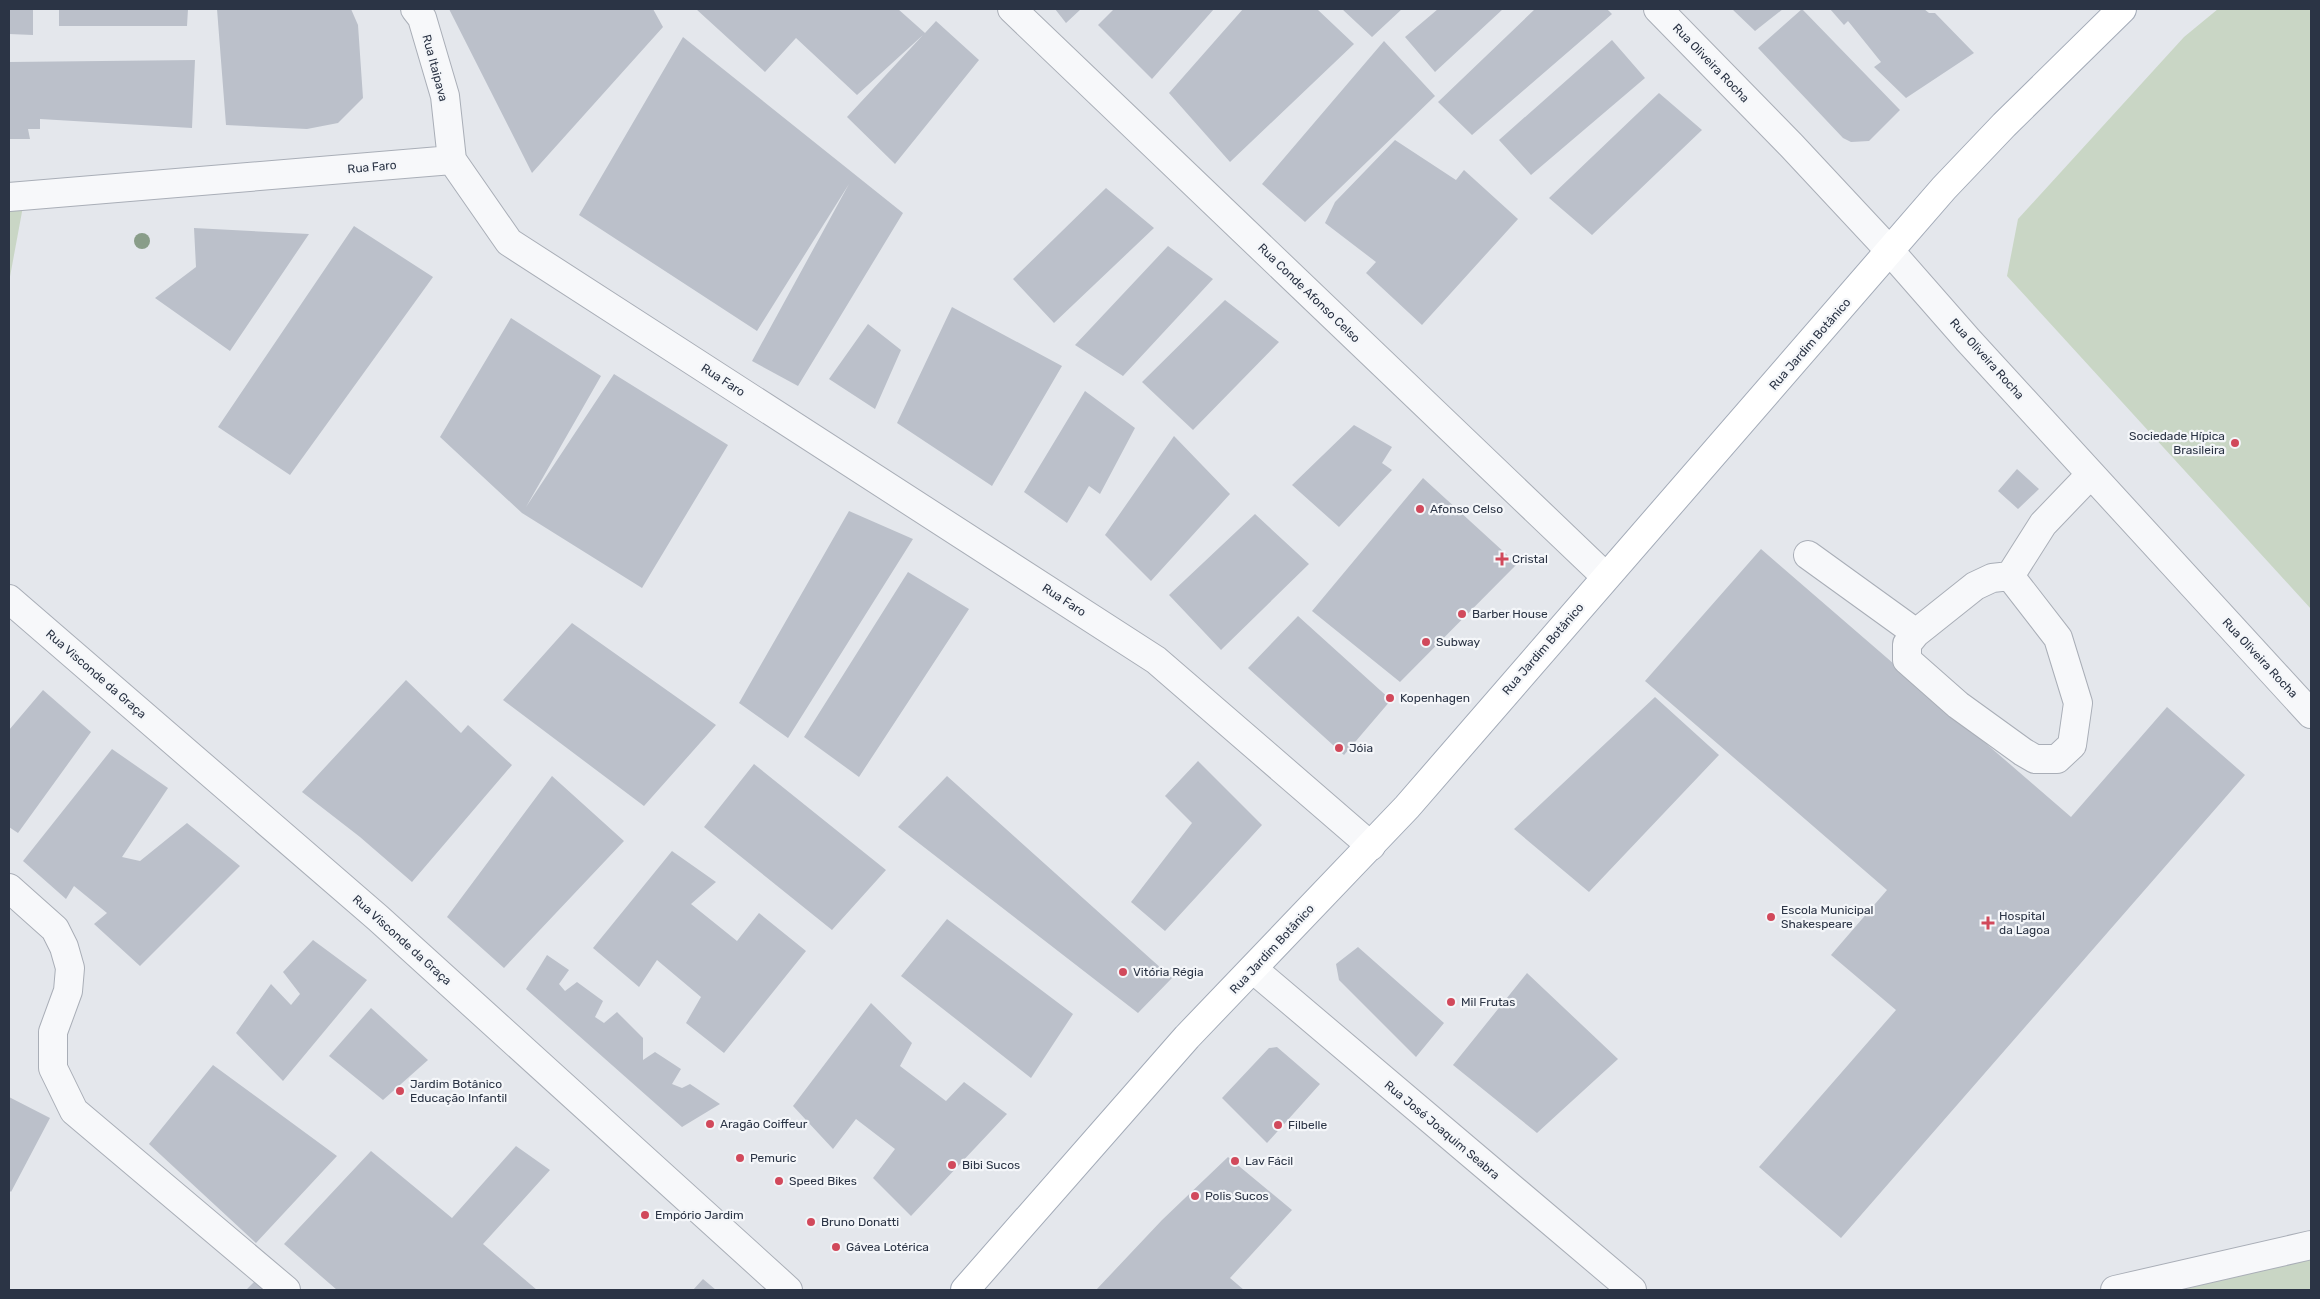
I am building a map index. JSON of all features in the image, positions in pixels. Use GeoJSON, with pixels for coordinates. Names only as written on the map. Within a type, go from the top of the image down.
{"type":"FeatureCollection","features":[{"type":"Feature","properties":{"kind":"main road","name":"Rua Jardim Botânico"},"geometry":{"type":"LineString","coordinates":[[966,1290],[1187,1037],[1407,807],[1605,576],[1944,188],[2004,125],[2122,9]]}},
{"type":"Feature","properties":{"kind":"street","name":"Rua Itaipava"},"geometry":{"type":"LineString","coordinates":[[414,9],[422,18],[445,96],[452,160]]}},
{"type":"Feature","properties":{"kind":"street","name":"Rua Conde Afonso Celso"},"geometry":{"type":"LineString","coordinates":[[1012,9],[1605,576]]}},
{"type":"Feature","properties":{"kind":"street","name":"Rua Oliveira Rocha"},"geometry":{"type":"LineString","coordinates":[[1658,9],[1791,145],[1890,251],[2311,714]]}},
{"type":"Feature","properties":{"kind":"street","name":"Rua Faro"},"geometry":{"type":"LineString","coordinates":[[9,197],[452,160],[509,242],[1156,660],[1370,846]]}},
{"type":"Feature","properties":{"kind":"street"},"geometry":{"type":"LineString","coordinates":[[2010,576],[2044,524],[2091,474]]}},
{"type":"Feature","properties":{"kind":"street"},"geometry":{"type":"LineString","coordinates":[[1808,555],[1916,633]]}},
{"type":"Feature","properties":{"kind":"street"},"geometry":{"type":"LineString","coordinates":[[2010,576],[2058,638],[2078,703],[2072,745],[2056,760],[2035,760],[2023,752],[1958,705],[1907,660],[1907,644],[1916,633],[1974,586],[1992,578],[2010,576]]}},
{"type":"Feature","properties":{"kind":"street","name":"Rua Visconde da Graça"},"geometry":{"type":"LineString","coordinates":[[9,599],[378,918],[788,1290]]}},
{"type":"Feature","properties":{"kind":"street"},"geometry":{"type":"LineString","coordinates":[[9,888],[54,929],[64,947],[70,968],[68,991],[53,1032],[53,1068],[74,1111],[286,1290]]}},
{"type":"Feature","properties":{"kind":"street","name":"Rua José Joaquim Seabra"},"geometry":{"type":"LineString","coordinates":[[1253,969],[1632,1290]]}},
{"type":"Feature","properties":{"kind":"street"},"geometry":{"type":"LineString","coordinates":[[2115,1290],[2311,1245]]}},
{"type":"Feature","properties":{"kind":"green space","name":"Sociedade Hípica Brasileira"},"geometry":{"type":"Polygon","coordinates":[[[2218,9],[2311,9],[2311,609],[2007,276],[2018,219],[2184,37],[2218,9]]]}},
{"type":"Feature","properties":{"kind":"green space"},"geometry":{"type":"Polygon","coordinates":[[[9,180],[24,201],[9,282],[9,180]]]}},
{"type":"Feature","properties":{"kind":"green space"},"geometry":{"type":"Polygon","coordinates":[[[2311,1259],[2311,1290],[2181,1290],[2311,1259]]]}},
{"type":"Feature","properties":{"kind":"building"},"geometry":{"type":"Polygon","coordinates":[[[9,9],[33,9],[33,35],[9,34],[9,9]]]}},
{"type":"Feature","properties":{"kind":"building"},"geometry":{"type":"Polygon","coordinates":[[[59,9],[188,9],[187,26],[59,26],[59,9]]]}},
{"type":"Feature","properties":{"kind":"building"},"geometry":{"type":"Polygon","coordinates":[[[217,9],[351,9],[358,25],[363,98],[338,123],[307,129],[226,125],[217,9]]]}},
{"type":"Feature","properties":{"kind":"building"},"geometry":{"type":"Polygon","coordinates":[[[449,9],[653,9],[663,27],[532,173],[449,9]]]}},
{"type":"Feature","properties":{"kind":"building"},"geometry":{"type":"Polygon","coordinates":[[[696,9],[898,9],[925,33],[936,21],[979,60],[895,164],[847,117],[923,35],[857,95],[796,38],[765,72],[696,9]]]}},
{"type":"Feature","properties":{"kind":"building"},"geometry":{"type":"Polygon","coordinates":[[[1055,9],[1081,9],[1066,23],[1055,9]]]}},
{"type":"Feature","properties":{"kind":"building"},"geometry":{"type":"Polygon","coordinates":[[[1114,9],[1214,9],[1152,79],[1098,25],[1114,9]]]}},
{"type":"Feature","properties":{"kind":"building"},"geometry":{"type":"Polygon","coordinates":[[[1243,9],[1317,9],[1354,44],[1230,162],[1169,93],[1243,9]]]}},
{"type":"Feature","properties":{"kind":"building"},"geometry":{"type":"Polygon","coordinates":[[[1342,9],[1402,9],[1372,37],[1342,9]]]}},
{"type":"Feature","properties":{"kind":"building"},"geometry":{"type":"Polygon","coordinates":[[[1438,9],[1503,9],[1435,72],[1405,37],[1438,9]]]}},
{"type":"Feature","properties":{"kind":"building"},"geometry":{"type":"Polygon","coordinates":[[[1535,9],[1607,9],[1612,14],[1472,135],[1438,102],[1535,9]]]}},
{"type":"Feature","properties":{"kind":"building"},"geometry":{"type":"Polygon","coordinates":[[[1732,9],[1783,9],[1755,31],[1732,9]]]}},
{"type":"Feature","properties":{"kind":"building"},"geometry":{"type":"Polygon","coordinates":[[[1802,9],[1900,110],[1869,141],[1851,142],[1843,138],[1758,48],[1802,9]]]}},
{"type":"Feature","properties":{"kind":"building"},"geometry":{"type":"Polygon","coordinates":[[[1830,9],[1924,9],[1929,13],[1935,13],[1974,53],[1906,98],[1874,67],[1881,62],[1848,21],[1844,25],[1830,9]]]}},
{"type":"Feature","properties":{"kind":"building"},"geometry":{"type":"Polygon","coordinates":[[[683,37],[903,213],[798,386],[752,361],[849,184],[757,331],[579,215],[683,37]]]}},
{"type":"Feature","properties":{"kind":"building"},"geometry":{"type":"Polygon","coordinates":[[[1612,40],[1645,78],[1531,175],[1499,140],[1612,40]]]}},
{"type":"Feature","properties":{"kind":"building"},"geometry":{"type":"Polygon","coordinates":[[[1384,41],[1435,96],[1305,222],[1262,184],[1384,41]]]}},
{"type":"Feature","properties":{"kind":"building"},"geometry":{"type":"Polygon","coordinates":[[[195,60],[192,128],[40,119],[40,129],[28,129],[30,139],[9,139],[9,62],[195,60]]]}},
{"type":"Feature","properties":{"kind":"building"},"geometry":{"type":"Polygon","coordinates":[[[1659,93],[1702,130],[1592,235],[1549,198],[1659,93]]]}},
{"type":"Feature","properties":{"kind":"building"},"geometry":{"type":"Polygon","coordinates":[[[1395,140],[1456,180],[1464,170],[1518,219],[1422,325],[1366,273],[1376,262],[1325,223],[1335,202],[1395,140]]]}},
{"type":"Feature","properties":{"kind":"building"},"geometry":{"type":"Polygon","coordinates":[[[1106,188],[1154,228],[1054,323],[1013,279],[1106,188]]]}},
{"type":"Feature","properties":{"kind":"building"},"geometry":{"type":"Polygon","coordinates":[[[354,226],[433,277],[290,475],[218,427],[354,226]]]}},
{"type":"Feature","properties":{"kind":"building"},"geometry":{"type":"Polygon","coordinates":[[[194,228],[309,234],[230,351],[155,298],[196,267],[194,228]]]}},
{"type":"Feature","properties":{"kind":"building"},"geometry":{"type":"Polygon","coordinates":[[[1168,246],[1213,279],[1123,376],[1075,345],[1168,246]]]}},
{"type":"Feature","properties":{"kind":"building"},"geometry":{"type":"Polygon","coordinates":[[[1225,300],[1279,342],[1193,430],[1142,382],[1225,300]]]}},
{"type":"Feature","properties":{"kind":"building"},"geometry":{"type":"Polygon","coordinates":[[[952,307],[1062,366],[992,486],[897,423],[952,307]]]}},
{"type":"Feature","properties":{"kind":"building"},"geometry":{"type":"Polygon","coordinates":[[[511,318],[601,376],[526,507],[614,374],[728,445],[642,588],[522,513],[440,437],[511,318]]]}},
{"type":"Feature","properties":{"kind":"building"},"geometry":{"type":"Polygon","coordinates":[[[868,324],[901,350],[875,409],[829,379],[868,324]]]}},
{"type":"Feature","properties":{"kind":"building"},"geometry":{"type":"Polygon","coordinates":[[[1085,391],[1135,428],[1100,494],[1089,486],[1067,523],[1024,492],[1085,391]]]}},
{"type":"Feature","properties":{"kind":"building"},"geometry":{"type":"Polygon","coordinates":[[[1354,425],[1392,447],[1382,463],[1392,470],[1339,527],[1292,485],[1354,425]]]}},
{"type":"Feature","properties":{"kind":"building"},"geometry":{"type":"Polygon","coordinates":[[[1174,436],[1230,494],[1151,581],[1105,535],[1174,436]]]}},
{"type":"Feature","properties":{"kind":"building"},"geometry":{"type":"Polygon","coordinates":[[[2017,469],[2039,489],[2018,509],[1998,491],[2017,469]]]}},
{"type":"Feature","properties":{"kind":"building"},"geometry":{"type":"Polygon","coordinates":[[[1423,478],[1517,564],[1400,682],[1312,611],[1423,478]]]}},
{"type":"Feature","properties":{"kind":"building"},"geometry":{"type":"Polygon","coordinates":[[[849,511],[913,539],[788,738],[739,703],[849,511]]]}},
{"type":"Feature","properties":{"kind":"building"},"geometry":{"type":"Polygon","coordinates":[[[1255,514],[1309,564],[1221,650],[1169,595],[1255,514]]]}},
{"type":"Feature","properties":{"kind":"building","name":"Hospital da Lagoa"},"geometry":{"type":"Polygon","coordinates":[[[1761,549],[2071,817],[2167,707],[2245,775],[1841,1238],[1759,1167],[1896,1010],[1831,955],[1887,890],[1645,681],[1761,549]]]}},
{"type":"Feature","properties":{"kind":"building"},"geometry":{"type":"Polygon","coordinates":[[[908,572],[969,609],[859,777],[804,737],[908,572]]]}},
{"type":"Feature","properties":{"kind":"building"},"geometry":{"type":"Polygon","coordinates":[[[1298,616],[1391,700],[1344,755],[1248,668],[1298,616]]]}},
{"type":"Feature","properties":{"kind":"building"},"geometry":{"type":"Polygon","coordinates":[[[572,623],[716,725],[644,806],[503,700],[572,623]]]}},
{"type":"Feature","properties":{"kind":"building"},"geometry":{"type":"Polygon","coordinates":[[[406,680],[461,733],[468,725],[512,765],[412,882],[360,837],[302,792],[406,680]]]}},
{"type":"Feature","properties":{"kind":"building"},"geometry":{"type":"Polygon","coordinates":[[[43,690],[91,732],[18,833],[9,827],[9,730],[43,690]]]}},
{"type":"Feature","properties":{"kind":"building"},"geometry":{"type":"Polygon","coordinates":[[[1655,697],[1719,755],[1589,892],[1514,829],[1655,697]]]}},
{"type":"Feature","properties":{"kind":"building"},"geometry":{"type":"Polygon","coordinates":[[[112,749],[168,788],[122,857],[140,861],[187,823],[240,866],[140,966],[94,924],[107,913],[74,886],[66,899],[23,861],[112,749]]]}},
{"type":"Feature","properties":{"kind":"building"},"geometry":{"type":"Polygon","coordinates":[[[1198,761],[1262,825],[1165,931],[1131,902],[1192,823],[1165,796],[1198,761]]]}},
{"type":"Feature","properties":{"kind":"building"},"geometry":{"type":"Polygon","coordinates":[[[754,764],[886,870],[832,930],[704,827],[754,764]]]}},
{"type":"Feature","properties":{"kind":"building"},"geometry":{"type":"Polygon","coordinates":[[[552,776],[624,841],[504,968],[447,917],[552,776]]]}},
{"type":"Feature","properties":{"kind":"building"},"geometry":{"type":"Polygon","coordinates":[[[947,776],[1172,978],[1138,1013],[898,827],[947,776]]]}},
{"type":"Feature","properties":{"kind":"building"},"geometry":{"type":"Polygon","coordinates":[[[672,851],[716,882],[691,904],[737,941],[759,913],[806,951],[724,1053],[686,1023],[701,997],[657,960],[639,987],[593,948],[672,851]]]}},
{"type":"Feature","properties":{"kind":"building"},"geometry":{"type":"Polygon","coordinates":[[[947,919],[1073,1014],[1031,1078],[901,976],[947,919]]]}},
{"type":"Feature","properties":{"kind":"building"},"geometry":{"type":"Polygon","coordinates":[[[313,940],[367,980],[283,1081],[236,1033],[271,984],[291,1005],[300,994],[283,972],[313,940]]]}},
{"type":"Feature","properties":{"kind":"building"},"geometry":{"type":"Polygon","coordinates":[[[1358,947],[1444,1023],[1416,1057],[1339,980],[1336,964],[1358,947]]]}},
{"type":"Feature","properties":{"kind":"building"},"geometry":{"type":"Polygon","coordinates":[[[547,955],[569,970],[559,984],[565,991],[577,982],[603,1001],[595,1017],[604,1023],[617,1012],[643,1038],[643,1060],[655,1052],[681,1069],[672,1084],[682,1088],[690,1084],[720,1104],[682,1127],[526,989],[547,955]]]}},
{"type":"Feature","properties":{"kind":"building"},"geometry":{"type":"Polygon","coordinates":[[[1527,973],[1618,1059],[1537,1133],[1453,1065],[1527,973]]]}},
{"type":"Feature","properties":{"kind":"building"},"geometry":{"type":"Polygon","coordinates":[[[871,1003],[912,1043],[900,1066],[946,1101],[964,1082],[1007,1114],[911,1216],[873,1178],[895,1149],[856,1119],[833,1149],[793,1106],[871,1003]]]}},
{"type":"Feature","properties":{"kind":"building"},"geometry":{"type":"Polygon","coordinates":[[[371,1008],[428,1060],[383,1100],[329,1056],[371,1008]]]}},
{"type":"Feature","properties":{"kind":"building"},"geometry":{"type":"Polygon","coordinates":[[[1277,1047],[1320,1084],[1267,1143],[1222,1098],[1269,1048],[1277,1047]]]}},
{"type":"Feature","properties":{"kind":"building"},"geometry":{"type":"Polygon","coordinates":[[[213,1065],[337,1156],[256,1243],[149,1144],[213,1065]]]}},
{"type":"Feature","properties":{"kind":"building"},"geometry":{"type":"Polygon","coordinates":[[[9,1097],[50,1118],[11,1192],[9,1190],[9,1097]]]}},
{"type":"Feature","properties":{"kind":"building"},"geometry":{"type":"Polygon","coordinates":[[[516,1146],[550,1170],[483,1244],[537,1290],[337,1290],[284,1244],[371,1151],[452,1218],[516,1146]]]}},
{"type":"Feature","properties":{"kind":"building"},"geometry":{"type":"Polygon","coordinates":[[[1228,1157],[1292,1210],[1230,1278],[1244,1290],[1096,1290],[1162,1220],[1228,1157]]]}},
{"type":"Feature","properties":{"kind":"building"},"geometry":{"type":"Polygon","coordinates":[[[258,1278],[273,1290],[246,1290],[258,1278]]]}},
{"type":"Feature","properties":{"kind":"building"},"geometry":{"type":"Polygon","coordinates":[[[703,1279],[716,1290],[693,1290],[703,1279]]]}},
{"type":"Feature","properties":{"kind":"place","name":"Sociedade Hípica Brasileira"},"geometry":{"type":"Point","coordinates":[2235,443]}},
{"type":"Feature","properties":{"kind":"place","name":"Afonso Celso"},"geometry":{"type":"Point","coordinates":[1420,509]}},
{"type":"Feature","properties":{"kind":"place","name":"Cristal"},"geometry":{"type":"Point","coordinates":[1502,559]}},
{"type":"Feature","properties":{"kind":"place","name":"Barber House"},"geometry":{"type":"Point","coordinates":[1462,614]}},
{"type":"Feature","properties":{"kind":"place","name":"Subway"},"geometry":{"type":"Point","coordinates":[1426,642]}},
{"type":"Feature","properties":{"kind":"place","name":"Kopenhagen"},"geometry":{"type":"Point","coordinates":[1390,698]}},
{"type":"Feature","properties":{"kind":"place","name":"Jóia"},"geometry":{"type":"Point","coordinates":[1339,748]}},
{"type":"Feature","properties":{"kind":"place","name":"Escola Municipal Shakespeare"},"geometry":{"type":"Point","coordinates":[1771,917]}},
{"type":"Feature","properties":{"kind":"place","name":"Hospital da Lagoa"},"geometry":{"type":"Point","coordinates":[1988,923]}},
{"type":"Feature","properties":{"kind":"place","name":"Vitória Régia"},"geometry":{"type":"Point","coordinates":[1123,972]}},
{"type":"Feature","properties":{"kind":"place","name":"Mil Frutas"},"geometry":{"type":"Point","coordinates":[1451,1002]}},
{"type":"Feature","properties":{"kind":"place","name":"Jardim Botânico Educação Infantil"},"geometry":{"type":"Point","coordinates":[400,1091]}},
{"type":"Feature","properties":{"kind":"place","name":"Aragão Coiffeur"},"geometry":{"type":"Point","coordinates":[710,1124]}},
{"type":"Feature","properties":{"kind":"place","name":"Filbelle"},"geometry":{"type":"Point","coordinates":[1278,1125]}},
{"type":"Feature","properties":{"kind":"place","name":"Pemuric"},"geometry":{"type":"Point","coordinates":[740,1158]}},
{"type":"Feature","properties":{"kind":"place","name":"Lav Fácil"},"geometry":{"type":"Point","coordinates":[1235,1161]}},
{"type":"Feature","properties":{"kind":"place","name":"Bibi Sucos"},"geometry":{"type":"Point","coordinates":[952,1165]}},
{"type":"Feature","properties":{"kind":"place","name":"Speed Bikes"},"geometry":{"type":"Point","coordinates":[779,1181]}},
{"type":"Feature","properties":{"kind":"place","name":"Polis Sucos"},"geometry":{"type":"Point","coordinates":[1195,1196]}},
{"type":"Feature","properties":{"kind":"place","name":"Empório Jardim"},"geometry":{"type":"Point","coordinates":[645,1215]}},
{"type":"Feature","properties":{"kind":"place","name":"Bruno Donatti"},"geometry":{"type":"Point","coordinates":[811,1222]}},
{"type":"Feature","properties":{"kind":"place","name":"Gávea Lotérica"},"geometry":{"type":"Point","coordinates":[836,1247]}}]}
